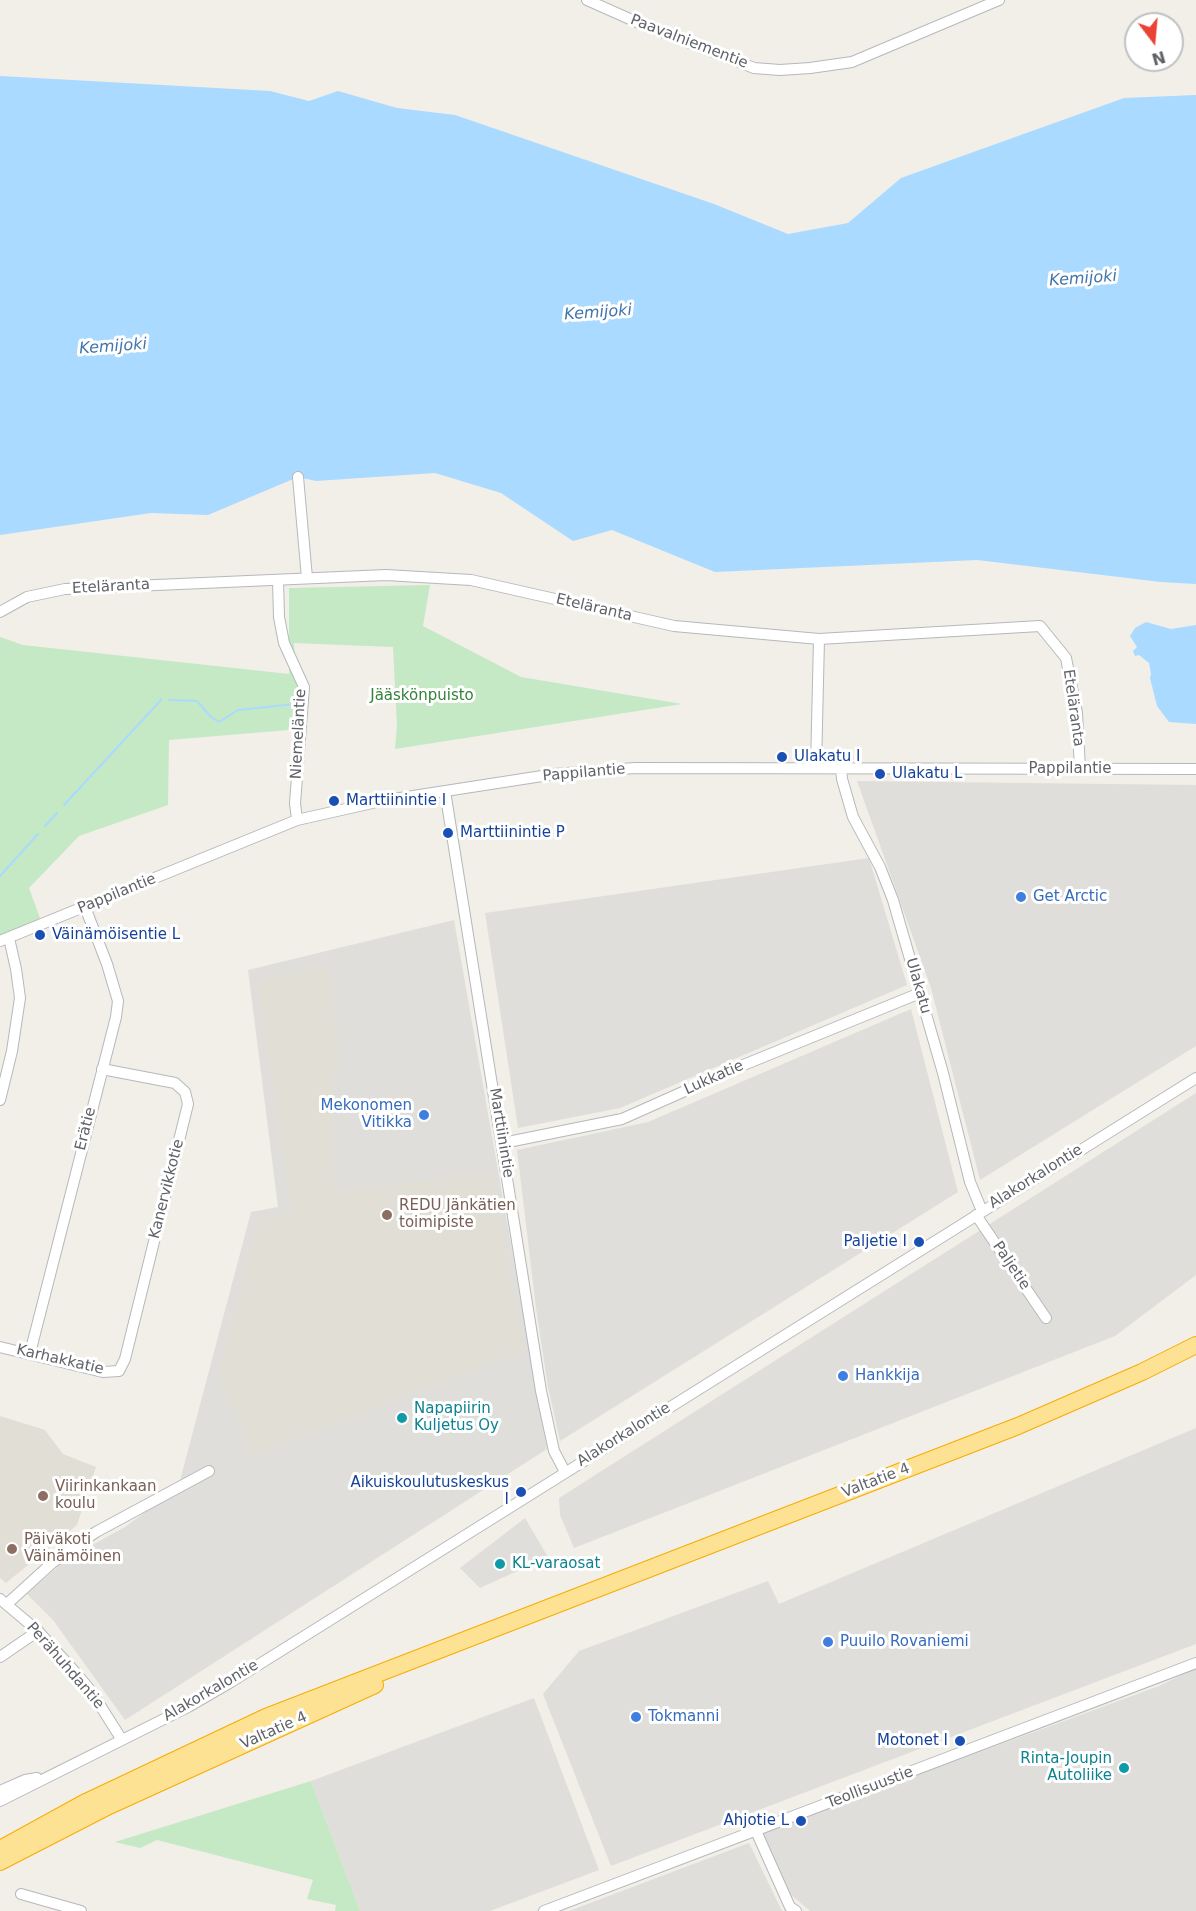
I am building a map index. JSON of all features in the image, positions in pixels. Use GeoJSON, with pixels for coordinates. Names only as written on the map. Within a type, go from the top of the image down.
{"type":"FeatureCollection","features":[{"type":"Feature","properties":{"kind":"highway","name":"Valtatie 4"},"geometry":{"type":"LineString","coordinates":[[0,1849],[84,1803],[266,1717],[1018,1426],[1196,1346]]}},
{"type":"Feature","properties":{"kind":"highway","name":"Valtatie 4"},"geometry":{"type":"LineString","coordinates":[[0,1863],[109,1806],[551,1606]]}},
{"type":"Feature","properties":{"kind":"highway"},"geometry":{"type":"LineString","coordinates":[[0,1838],[84,1803]]}},
{"type":"Feature","properties":{"kind":"street","name":"Paavalniementie"},"geometry":{"type":"LineString","coordinates":[[587,0],[641,24],[754,68],[780,70],[852,62],[977,5],[999,0]]}},
{"type":"Feature","properties":{"kind":"street"},"geometry":{"type":"LineString","coordinates":[[298,477],[307,578]]}},
{"type":"Feature","properties":{"kind":"street","name":"Eteläranta"},"geometry":{"type":"LineString","coordinates":[[0,612],[27,597],[64,590],[386,575],[471,580],[674,626],[819,639],[1040,626],[1066,658],[1077,713],[1080,769]]}},
{"type":"Feature","properties":{"kind":"street","name":"Niemeläntie"},"geometry":{"type":"LineString","coordinates":[[278,580],[279,617],[284,643],[304,687],[294,803],[297,820]]}},
{"type":"Feature","properties":{"kind":"street"},"geometry":{"type":"LineString","coordinates":[[816,768],[819,639]]}},
{"type":"Feature","properties":{"kind":"street","name":"Pappilantie"},"geometry":{"type":"LineString","coordinates":[[4,940],[297,820],[361,805],[555,774],[635,768],[1196,769]]}},
{"type":"Feature","properties":{"kind":"street","name":"Ulakatu"},"geometry":{"type":"LineString","coordinates":[[841,768],[853,817],[880,867],[894,900],[979,1213]]}},
{"type":"Feature","properties":{"kind":"street","name":"Marttiinintie"},"geometry":{"type":"LineString","coordinates":[[445,791],[541,1391],[554,1451],[565,1472]]}},
{"type":"Feature","properties":{"kind":"street","name":"Erätie"},"geometry":{"type":"LineString","coordinates":[[30,1353],[116,1017],[118,1000],[85,907]]}},
{"type":"Feature","properties":{"kind":"street"},"geometry":{"type":"LineString","coordinates":[[0,1100],[12,1051],[20,998],[16,969],[4,940]]}},
{"type":"Feature","properties":{"kind":"street","name":"Lukkatie"},"geometry":{"type":"LineString","coordinates":[[503,1143],[622,1119],[741,1066],[920,993]]}},
{"type":"Feature","properties":{"kind":"street","name":"Kanervikkotie"},"geometry":{"type":"LineString","coordinates":[[102,1069],[175,1083],[184,1092],[188,1104],[125,1359],[119,1371]]}},
{"type":"Feature","properties":{"kind":"street","name":"Alakorkalontie"},"geometry":{"type":"LineString","coordinates":[[0,1801],[188,1707],[240,1676],[1196,1078]]}},
{"type":"Feature","properties":{"kind":"street","name":"Paljetie"},"geometry":{"type":"LineString","coordinates":[[979,1213],[1046,1318]]}},
{"type":"Feature","properties":{"kind":"street","name":"Karhakkatie"},"geometry":{"type":"LineString","coordinates":[[0,1347],[103,1372],[119,1371]]}},
{"type":"Feature","properties":{"kind":"street"},"geometry":{"type":"LineString","coordinates":[[3,1601],[96,1532],[209,1471]]}},
{"type":"Feature","properties":{"kind":"street","name":"Perähuhdantie"},"geometry":{"type":"LineString","coordinates":[[3,1601],[38,1630],[91,1692],[122,1740]]}},
{"type":"Feature","properties":{"kind":"street"},"geometry":{"type":"LineString","coordinates":[[0,1657],[38,1630]]}},
{"type":"Feature","properties":{"kind":"street","name":"Teollisuustie"},"geometry":{"type":"LineString","coordinates":[[544,1911],[1196,1663]]}},
{"type":"Feature","properties":{"kind":"street","name":"Alakorkalontie"},"geometry":{"type":"LineString","coordinates":[[0,1791],[26,1780],[44,1777]]}},
{"type":"Feature","properties":{"kind":"street"},"geometry":{"type":"LineString","coordinates":[[756,1831],[790,1907],[796,1911]]}},
{"type":"Feature","properties":{"kind":"street"},"geometry":{"type":"LineString","coordinates":[[21,1894],[81,1911]]}},
{"type":"Feature","properties":{"kind":"shaded area"},"geometry":{"type":"Polygon","coordinates":[[[857,781],[1196,785],[1196,1046],[980,1180],[931,988],[857,781]]]}},
{"type":"Feature","properties":{"kind":"shaded area"},"geometry":{"type":"Polygon","coordinates":[[[869,858],[907,985],[620,1108],[518,1128],[485,913],[869,858]]]}},
{"type":"Feature","properties":{"kind":"shaded area"},"geometry":{"type":"Polygon","coordinates":[[[454,920],[547,1449],[125,1720],[53,1620],[27,1594],[67,1559],[125,1527],[178,1488],[251,1212],[278,1207],[248,970],[454,920]]]}},
{"type":"Feature","properties":{"kind":"shaded area","name":"REDU Jänkätien toimipiste"},"geometry":{"type":"Polygon","coordinates":[[[329,967],[342,1070],[332,1078],[335,1192],[492,1172],[523,1351],[253,1456],[218,1376],[259,1218],[292,1211],[257,980],[329,967]]]}},
{"type":"Feature","properties":{"kind":"shaded area"},"geometry":{"type":"Polygon","coordinates":[[[911,1009],[958,1192],[560,1441],[548,1387],[536,1308],[517,1150],[648,1122],[911,1009]]]}},
{"type":"Feature","properties":{"kind":"shaded area"},"geometry":{"type":"Polygon","coordinates":[[[1196,1093],[1196,1275],[1115,1336],[574,1548],[560,1515],[559,1498],[1196,1093]]]}},
{"type":"Feature","properties":{"kind":"shaded area","name":"Viirinkankaan koulu"},"geometry":{"type":"Polygon","coordinates":[[[0,1416],[45,1430],[63,1454],[96,1467],[77,1525],[6,1583],[0,1578],[0,1416]]]}},
{"type":"Feature","properties":{"kind":"shaded area"},"geometry":{"type":"Polygon","coordinates":[[[1196,1428],[1196,1644],[611,1866],[543,1694],[579,1651],[768,1581],[779,1604],[1196,1428]]]}},
{"type":"Feature","properties":{"kind":"shaded area"},"geometry":{"type":"Polygon","coordinates":[[[525,1518],[548,1557],[480,1588],[460,1568],[525,1518]]]}},
{"type":"Feature","properties":{"kind":"shaded area"},"geometry":{"type":"Polygon","coordinates":[[[1196,1668],[1196,1911],[810,1911],[790,1894],[762,1832],[1159,1686],[1196,1668]]]}},
{"type":"Feature","properties":{"kind":"shaded area"},"geometry":{"type":"Polygon","coordinates":[[[534,1698],[599,1870],[490,1911],[360,1911],[311,1781],[534,1698]]]}},
{"type":"Feature","properties":{"kind":"shaded area"},"geometry":{"type":"Polygon","coordinates":[[[749,1843],[782,1911],[569,1911],[749,1843]]]}},
{"type":"Feature","properties":{"kind":"green space","name":"Jääskönpuisto"},"geometry":{"type":"Polygon","coordinates":[[[430,585],[423,626],[521,677],[682,704],[395,749],[397,726],[393,647],[294,643],[300,729],[169,740],[168,805],[79,836],[29,888],[41,921],[0,937],[0,637],[23,645],[289,674],[289,588],[430,585]]]}},
{"type":"Feature","properties":{"kind":"green space"},"geometry":{"type":"Polygon","coordinates":[[[311,1781],[360,1911],[335,1911],[336,1905],[307,1899],[313,1880],[157,1840],[140,1848],[115,1842],[311,1781]]]}},
{"type":"Feature","properties":{"kind":"water","name":"Kemijoki"},"geometry":{"type":"Polygon","coordinates":[[[0,76],[270,91],[309,101],[338,91],[397,108],[455,115],[714,204],[788,234],[848,223],[901,178],[1124,98],[1196,95],[1196,584],[1161,582],[977,560],[715,572],[612,530],[573,541],[501,493],[435,473],[316,481],[298,477],[208,515],[151,513],[0,535],[0,76]]]}},
{"type":"Feature","properties":{"kind":"water"},"geometry":{"type":"Polygon","coordinates":[[[1146,622],[1171,629],[1196,625],[1196,724],[1169,722],[1157,706],[1149,663],[1139,655],[1135,656],[1133,651],[1137,647],[1130,636],[1135,628],[1146,622]]]}},
{"type":"Feature","properties":{"kind":"waterway"},"geometry":{"type":"LineString","coordinates":[[64,805],[161,700]]}},
{"type":"Feature","properties":{"kind":"waterway"},"geometry":{"type":"LineString","coordinates":[[169,700],[197,701],[211,717],[219,722],[238,710],[295,704]]}},
{"type":"Feature","properties":{"kind":"waterway"},"geometry":{"type":"LineString","coordinates":[[45,826],[57,813]]}},
{"type":"Feature","properties":{"kind":"waterway"},"geometry":{"type":"LineString","coordinates":[[0,876],[38,834]]}},
{"type":"Feature","properties":{"kind":"place","name":"Ulakatu I"},"geometry":{"type":"Point","coordinates":[782,757]}},
{"type":"Feature","properties":{"kind":"place","name":"Ulakatu L"},"geometry":{"type":"Point","coordinates":[880,774]}},
{"type":"Feature","properties":{"kind":"place","name":"Marttiinintie I"},"geometry":{"type":"Point","coordinates":[334,801]}},
{"type":"Feature","properties":{"kind":"place","name":"Marttiinintie P"},"geometry":{"type":"Point","coordinates":[448,833]}},
{"type":"Feature","properties":{"kind":"place","name":"Get Arctic"},"geometry":{"type":"Point","coordinates":[1021,897]}},
{"type":"Feature","properties":{"kind":"place","name":"Väinämöisentie L"},"geometry":{"type":"Point","coordinates":[40,935]}},
{"type":"Feature","properties":{"kind":"place","name":"Mekonomen Vitikka"},"geometry":{"type":"Point","coordinates":[424,1115]}},
{"type":"Feature","properties":{"kind":"place","name":"REDU Jänkätien toimipiste"},"geometry":{"type":"Point","coordinates":[387,1215]}},
{"type":"Feature","properties":{"kind":"place","name":"Paljetie I"},"geometry":{"type":"Point","coordinates":[919,1242]}},
{"type":"Feature","properties":{"kind":"place","name":"Hankkija"},"geometry":{"type":"Point","coordinates":[843,1376]}},
{"type":"Feature","properties":{"kind":"place","name":"Napapiirin Kuljetus Oy"},"geometry":{"type":"Point","coordinates":[402,1418]}},
{"type":"Feature","properties":{"kind":"place","name":"Aikuiskoulutuskeskus I"},"geometry":{"type":"Point","coordinates":[521,1492]}},
{"type":"Feature","properties":{"kind":"place","name":"Viirinkankaan koulu"},"geometry":{"type":"Point","coordinates":[43,1496]}},
{"type":"Feature","properties":{"kind":"place","name":"Päiväkoti Väinämöinen"},"geometry":{"type":"Point","coordinates":[12,1549]}},
{"type":"Feature","properties":{"kind":"place","name":"KL-varaosat"},"geometry":{"type":"Point","coordinates":[500,1564]}},
{"type":"Feature","properties":{"kind":"place","name":"Puuilo Rovaniemi"},"geometry":{"type":"Point","coordinates":[828,1642]}},
{"type":"Feature","properties":{"kind":"place","name":"Tokmanni"},"geometry":{"type":"Point","coordinates":[636,1717]}},
{"type":"Feature","properties":{"kind":"place","name":"Motonet I"},"geometry":{"type":"Point","coordinates":[960,1741]}},
{"type":"Feature","properties":{"kind":"place","name":"Rinta-Joupin Autoliike"},"geometry":{"type":"Point","coordinates":[1124,1768]}},
{"type":"Feature","properties":{"kind":"place","name":"Ahjotie L"},"geometry":{"type":"Point","coordinates":[801,1821]}}]}
